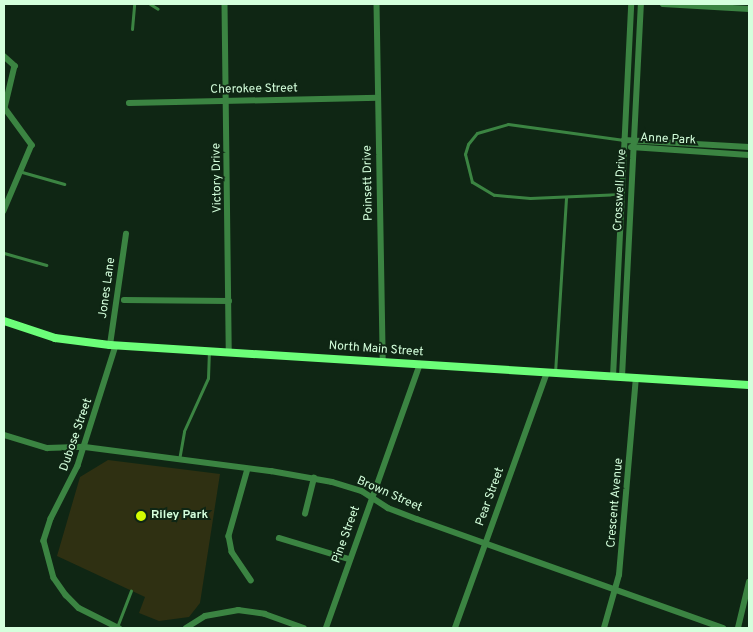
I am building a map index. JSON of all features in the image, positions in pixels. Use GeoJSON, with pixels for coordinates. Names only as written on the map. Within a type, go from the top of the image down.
{"type":"FeatureCollection","features":[{"type":"Feature","properties":{"kind":"main road","name":"North Main Street"},"geometry":{"type":"LineString","coordinates":[[4,321],[55,338],[113,345],[749,385]]}},
{"type":"Feature","properties":{"kind":"street","name":"Victory Drive"},"geometry":{"type":"LineString","coordinates":[[225,4],[230,352]]}},
{"type":"Feature","properties":{"kind":"street","name":"Poinsett Drive"},"geometry":{"type":"LineString","coordinates":[[377,4],[383,362]]}},
{"type":"Feature","properties":{"kind":"street","name":"Crosswell Drive"},"geometry":{"type":"LineString","coordinates":[[618,377],[622,194],[631,4]]}},
{"type":"Feature","properties":{"kind":"street","name":"Crosswell Drive"},"geometry":{"type":"LineString","coordinates":[[618,377],[641,4]]}},
{"type":"Feature","properties":{"kind":"street"},"geometry":{"type":"LineString","coordinates":[[663,4],[749,10]]}},
{"type":"Feature","properties":{"kind":"street"},"geometry":{"type":"LineString","coordinates":[[4,56],[15,66],[5,108],[32,145],[22,172],[7,196],[4,211]]}},
{"type":"Feature","properties":{"kind":"street","name":"Cherokee Street"},"geometry":{"type":"LineString","coordinates":[[129,102],[378,98]]}},
{"type":"Feature","properties":{"kind":"street","name":"Anne Park"},"geometry":{"type":"LineString","coordinates":[[624,140],[634,138],[749,147]]}},
{"type":"Feature","properties":{"kind":"street","name":"Anne Park"},"geometry":{"type":"LineString","coordinates":[[624,140],[633,148],[749,155]]}},
{"type":"Feature","properties":{"kind":"street","name":"Jones Lane"},"geometry":{"type":"LineString","coordinates":[[113,345],[126,234]]}},
{"type":"Feature","properties":{"kind":"street"},"geometry":{"type":"LineString","coordinates":[[124,300],[229,301]]}},
{"type":"Feature","properties":{"kind":"street","name":"Dubose Street"},"geometry":{"type":"LineString","coordinates":[[113,345],[85,447],[47,530],[46,556],[54,578],[66,595],[79,608],[118,628]]}},
{"type":"Feature","properties":{"kind":"street","name":"Pine Street"},"geometry":{"type":"LineString","coordinates":[[326,628],[420,364]]}},
{"type":"Feature","properties":{"kind":"street","name":"Pear Street"},"geometry":{"type":"LineString","coordinates":[[455,628],[547,373]]}},
{"type":"Feature","properties":{"kind":"street","name":"Crescent Avenue"},"geometry":{"type":"LineString","coordinates":[[604,628],[616,590],[636,378]]}},
{"type":"Feature","properties":{"kind":"street","name":"Brown Street"},"geometry":{"type":"LineString","coordinates":[[4,435],[47,448],[85,447],[314,478],[362,492],[388,508],[724,628]]}},
{"type":"Feature","properties":{"kind":"street"},"geometry":{"type":"LineString","coordinates":[[248,469],[229,536],[232,552],[251,580]]}},
{"type":"Feature","properties":{"kind":"street"},"geometry":{"type":"LineString","coordinates":[[306,514],[314,478]]}},
{"type":"Feature","properties":{"kind":"street"},"geometry":{"type":"LineString","coordinates":[[279,538],[349,559]]}},
{"type":"Feature","properties":{"kind":"street"},"geometry":{"type":"LineString","coordinates":[[738,628],[749,582]]}},
{"type":"Feature","properties":{"kind":"street"},"geometry":{"type":"LineString","coordinates":[[186,628],[205,616],[238,610],[265,614],[304,628]]}},
{"type":"Feature","properties":{"kind":"lane"},"geometry":{"type":"LineString","coordinates":[[132,29],[134,4]]}},
{"type":"Feature","properties":{"kind":"lane"},"geometry":{"type":"LineString","coordinates":[[150,4],[158,9]]}},
{"type":"Feature","properties":{"kind":"lane"},"geometry":{"type":"LineString","coordinates":[[622,194],[566,197],[502,197],[476,187],[468,175],[466,162],[470,140],[482,130],[508,124],[624,140]]}},
{"type":"Feature","properties":{"kind":"lane"},"geometry":{"type":"LineString","coordinates":[[22,172],[64,184]]}},
{"type":"Feature","properties":{"kind":"lane"},"geometry":{"type":"LineString","coordinates":[[555,373],[566,197]]}},
{"type":"Feature","properties":{"kind":"lane"},"geometry":{"type":"LineString","coordinates":[[4,253],[46,265]]}},
{"type":"Feature","properties":{"kind":"lane"},"geometry":{"type":"LineString","coordinates":[[179,460],[184,432],[208,378],[210,351]]}},
{"type":"Feature","properties":{"kind":"lane"},"geometry":{"type":"LineString","coordinates":[[118,628],[131,591]]}},
{"type":"Feature","properties":{"kind":"shaded area","name":"Riley Park"},"geometry":{"type":"Polygon","coordinates":[[[108,460],[220,474],[200,603],[189,617],[159,621],[139,613],[145,597],[57,556],[80,477],[108,460]]]}},
{"type":"Feature","properties":{"kind":"place","name":"Riley Park"},"geometry":{"type":"Point","coordinates":[141,516]}}]}
